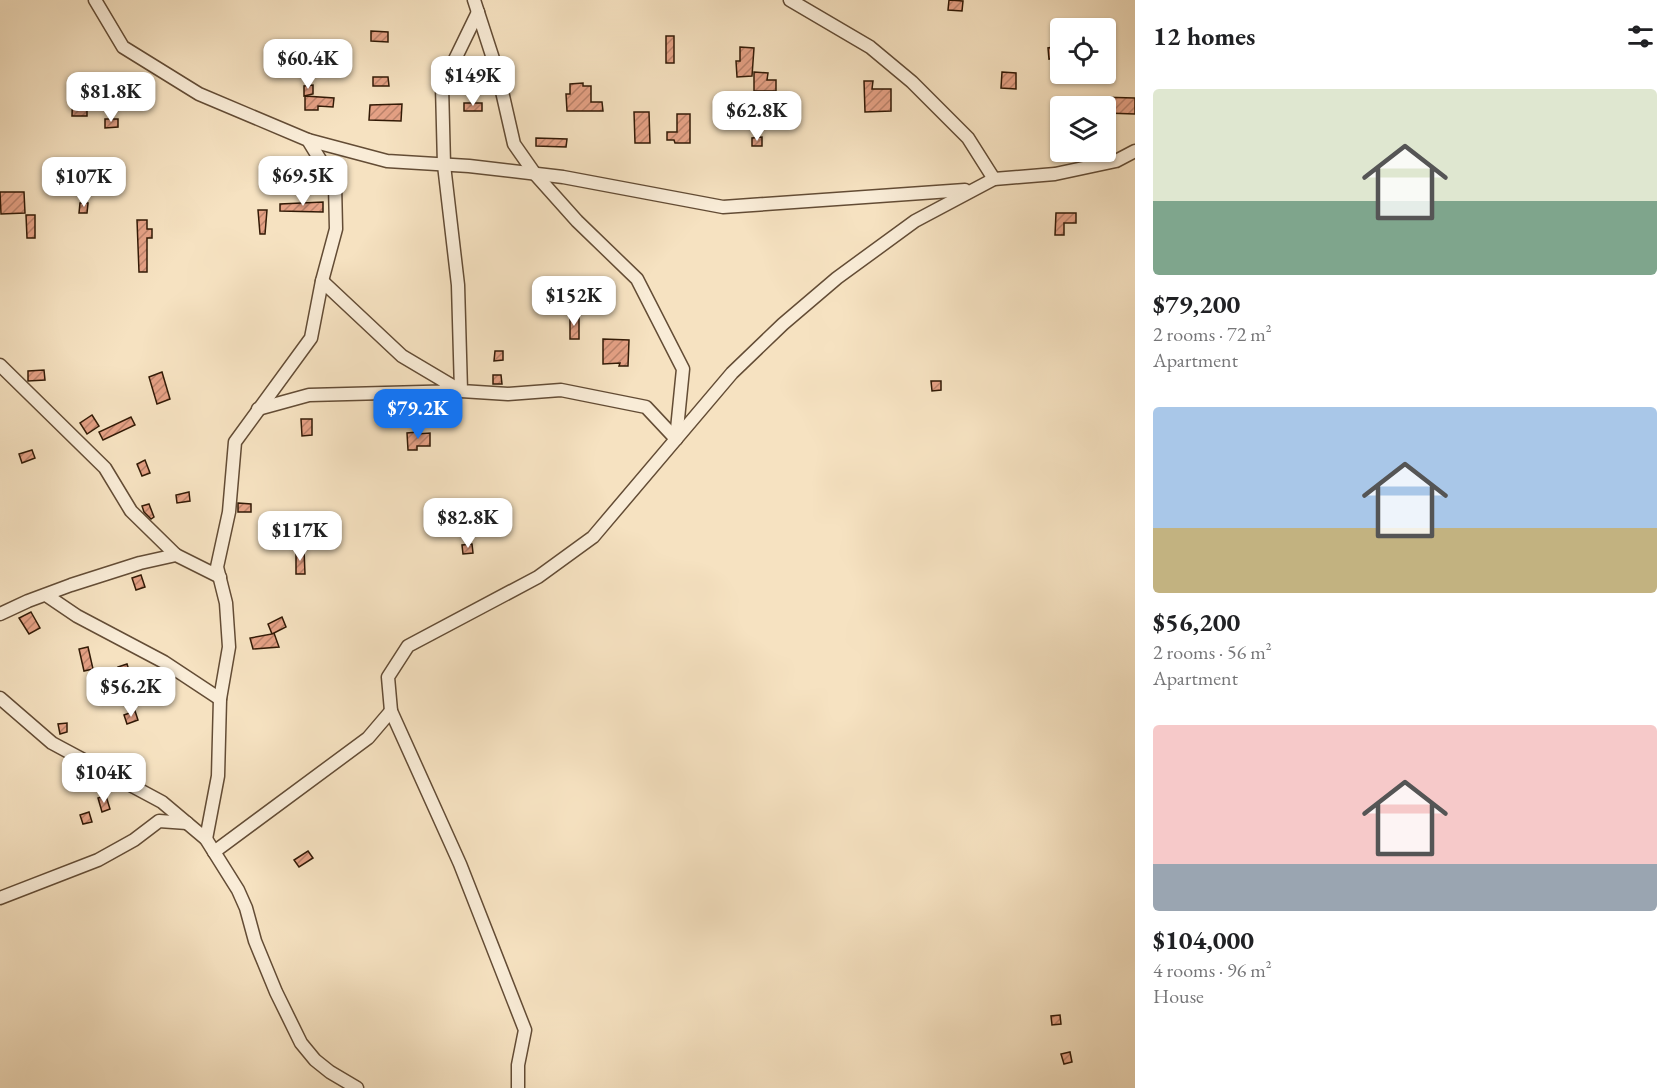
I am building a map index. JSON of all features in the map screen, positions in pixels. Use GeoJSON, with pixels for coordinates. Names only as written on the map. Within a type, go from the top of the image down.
{"type":"FeatureCollection","features":[{"type":"Feature","properties":{"kind":"street"},"geometry":{"type":"LineString","coordinates":[[95,0],[123,47],[199,94],[308,140],[387,161],[563,177],[723,207],[974,189]]}},
{"type":"Feature","properties":{"kind":"street"},"geometry":{"type":"LineString","coordinates":[[790,0],[870,46],[912,82],[968,138],[994,179]]}},
{"type":"Feature","properties":{"kind":"street"},"geometry":{"type":"LineString","coordinates":[[461,391],[458,285],[444,165],[442,86],[476,6]]}},
{"type":"Feature","properties":{"kind":"street"},"geometry":{"type":"LineString","coordinates":[[476,6],[498,74],[514,144],[535,174],[577,221],[637,279],[684,369],[676,439]]}},
{"type":"Feature","properties":{"kind":"street"},"geometry":{"type":"LineString","coordinates":[[206,839],[218,776],[220,699],[229,647],[226,603],[217,567],[229,512],[235,442],[310,338],[336,229],[335,184],[308,140]]}},
{"type":"Feature","properties":{"kind":"street"},"geometry":{"type":"LineString","coordinates":[[1116,161],[1135,151]]}},
{"type":"Feature","properties":{"kind":"street"},"geometry":{"type":"LineString","coordinates":[[1116,161],[1135,159]]}},
{"type":"Feature","properties":{"kind":"street"},"geometry":{"type":"LineString","coordinates":[[518,1088],[518,1065],[525,1030],[460,864],[391,711],[388,677],[408,646],[538,577],[593,537],[732,373],[783,324],[837,278],[915,221],[994,179],[1055,174],[1111,162]]}},
{"type":"Feature","properties":{"kind":"street"},"geometry":{"type":"LineString","coordinates":[[322,281],[402,356],[461,391]]}},
{"type":"Feature","properties":{"kind":"street"},"geometry":{"type":"LineString","coordinates":[[0,365],[105,468],[131,511],[176,555],[220,577]]}},
{"type":"Feature","properties":{"kind":"street"},"geometry":{"type":"LineString","coordinates":[[258,409],[309,395],[461,391],[508,394],[561,390],[646,407],[676,439]]}},
{"type":"Feature","properties":{"kind":"street"},"geometry":{"type":"LineString","coordinates":[[0,614],[71,585],[140,563],[176,555]]}},
{"type":"Feature","properties":{"kind":"street"},"geometry":{"type":"LineString","coordinates":[[46,595],[77,616],[164,662],[220,699]]}},
{"type":"Feature","properties":{"kind":"street"},"geometry":{"type":"LineString","coordinates":[[0,698],[52,743],[162,802],[206,839],[238,890],[259,951],[301,1043],[315,1060],[357,1088]]}},
{"type":"Feature","properties":{"kind":"street"},"geometry":{"type":"LineString","coordinates":[[214,852],[368,738],[391,711]]}},
{"type":"Feature","properties":{"kind":"street"},"geometry":{"type":"LineString","coordinates":[[0,898],[98,860],[134,840],[159,821],[187,823]]}},
{"type":"Feature","properties":{"kind":"building"},"geometry":{"type":"Polygon","coordinates":[[[949,0],[963,1],[962,11],[948,10],[949,0]]]}},
{"type":"Feature","properties":{"kind":"building"},"geometry":{"type":"Polygon","coordinates":[[[371,31],[388,32],[388,42],[371,41],[371,31]]]}},
{"type":"Feature","properties":{"kind":"building"},"geometry":{"type":"Polygon","coordinates":[[[666,36],[674,36],[674,63],[666,63],[666,36]]]}},
{"type":"Feature","properties":{"kind":"building"},"geometry":{"type":"Polygon","coordinates":[[[740,47],[754,48],[752,76],[737,77],[736,61],[740,61],[740,47]]]}},
{"type":"Feature","properties":{"kind":"building"},"geometry":{"type":"Polygon","coordinates":[[[754,72],[768,73],[767,80],[776,80],[776,91],[754,91],[754,72]]]}},
{"type":"Feature","properties":{"kind":"building"},"geometry":{"type":"Polygon","coordinates":[[[1002,72],[1016,73],[1016,89],[1001,88],[1002,72]]]}},
{"type":"Feature","properties":{"kind":"building"},"geometry":{"type":"Polygon","coordinates":[[[373,77],[388,77],[389,86],[373,86],[373,77]]]}},
{"type":"Feature","properties":{"kind":"building"},"geometry":{"type":"Polygon","coordinates":[[[864,81],[873,81],[872,89],[891,89],[891,111],[865,112],[864,81]]]}},
{"type":"Feature","properties":{"kind":"building"},"geometry":{"type":"Polygon","coordinates":[[[583,83],[583,86],[591,86],[591,102],[602,102],[603,111],[567,111],[566,94],[570,94],[570,84],[583,83]]]}},
{"type":"Feature","properties":{"kind":"building"},"geometry":{"type":"Polygon","coordinates":[[[313,85],[313,94],[304,96],[304,86],[313,85]]]}},
{"type":"Feature","properties":{"kind":"building"},"geometry":{"type":"Polygon","coordinates":[[[73,87],[93,88],[93,94],[103,94],[103,104],[87,104],[87,116],[72,116],[73,87]]]}},
{"type":"Feature","properties":{"kind":"building"},"geometry":{"type":"Polygon","coordinates":[[[305,96],[334,98],[333,107],[318,106],[318,110],[305,110],[305,96]]]}},
{"type":"Feature","properties":{"kind":"building"},"geometry":{"type":"Polygon","coordinates":[[[1116,97],[1135,98],[1135,114],[1116,113],[1116,97]]]}},
{"type":"Feature","properties":{"kind":"building"},"geometry":{"type":"Polygon","coordinates":[[[721,102],[729,102],[729,110],[721,110],[721,102]]]}},
{"type":"Feature","properties":{"kind":"building"},"geometry":{"type":"Polygon","coordinates":[[[464,103],[482,103],[482,111],[464,111],[464,103]]]}},
{"type":"Feature","properties":{"kind":"building"},"geometry":{"type":"Polygon","coordinates":[[[402,104],[401,121],[369,120],[370,105],[402,104]]]}},
{"type":"Feature","properties":{"kind":"building"},"geometry":{"type":"Polygon","coordinates":[[[634,112],[649,112],[650,143],[635,143],[634,112]]]}},
{"type":"Feature","properties":{"kind":"building"},"geometry":{"type":"Polygon","coordinates":[[[677,114],[690,114],[690,143],[675,143],[674,140],[667,140],[667,132],[677,132],[677,114]]]}},
{"type":"Feature","properties":{"kind":"building"},"geometry":{"type":"Polygon","coordinates":[[[105,119],[118,119],[118,127],[105,128],[105,119]]]}},
{"type":"Feature","properties":{"kind":"building"},"geometry":{"type":"Polygon","coordinates":[[[762,137],[762,146],[752,146],[752,138],[762,137]]]}},
{"type":"Feature","properties":{"kind":"building"},"geometry":{"type":"Polygon","coordinates":[[[536,138],[567,139],[566,147],[536,146],[536,138]]]}},
{"type":"Feature","properties":{"kind":"building"},"geometry":{"type":"Polygon","coordinates":[[[290,179],[299,179],[299,194],[290,194],[290,179]]]}},
{"type":"Feature","properties":{"kind":"building"},"geometry":{"type":"Polygon","coordinates":[[[0,192],[24,192],[25,213],[1,214],[0,192]]]}},
{"type":"Feature","properties":{"kind":"building"},"geometry":{"type":"Polygon","coordinates":[[[323,202],[323,212],[280,211],[280,204],[323,202]]]}},
{"type":"Feature","properties":{"kind":"building"},"geometry":{"type":"Polygon","coordinates":[[[80,203],[88,203],[87,213],[79,213],[80,203]]]}},
{"type":"Feature","properties":{"kind":"building"},"geometry":{"type":"Polygon","coordinates":[[[258,210],[267,210],[265,234],[260,234],[258,210]]]}},
{"type":"Feature","properties":{"kind":"building"},"geometry":{"type":"Polygon","coordinates":[[[1056,213],[1076,213],[1076,223],[1064,223],[1064,235],[1055,235],[1056,213]]]}},
{"type":"Feature","properties":{"kind":"building"},"geometry":{"type":"Polygon","coordinates":[[[26,215],[35,215],[35,238],[27,238],[26,215]]]}},
{"type":"Feature","properties":{"kind":"building"},"geometry":{"type":"Polygon","coordinates":[[[137,220],[147,220],[147,229],[152,229],[152,238],[147,238],[147,272],[139,272],[137,220]]]}},
{"type":"Feature","properties":{"kind":"building"},"geometry":{"type":"Polygon","coordinates":[[[570,316],[579,316],[579,339],[570,339],[570,316]]]}},
{"type":"Feature","properties":{"kind":"building"},"geometry":{"type":"Polygon","coordinates":[[[603,339],[629,340],[628,366],[619,366],[620,363],[603,364],[603,339]]]}},
{"type":"Feature","properties":{"kind":"building"},"geometry":{"type":"Polygon","coordinates":[[[495,351],[503,351],[503,360],[494,361],[495,351]]]}},
{"type":"Feature","properties":{"kind":"building"},"geometry":{"type":"Polygon","coordinates":[[[44,370],[45,380],[28,381],[28,371],[44,370]]]}},
{"type":"Feature","properties":{"kind":"building"},"geometry":{"type":"Polygon","coordinates":[[[162,372],[170,399],[157,404],[149,377],[162,372]]]}},
{"type":"Feature","properties":{"kind":"building"},"geometry":{"type":"Polygon","coordinates":[[[493,375],[501,375],[502,384],[493,384],[493,375]]]}},
{"type":"Feature","properties":{"kind":"building"},"geometry":{"type":"Polygon","coordinates":[[[931,381],[941,381],[941,390],[932,391],[931,381]]]}},
{"type":"Feature","properties":{"kind":"building"},"geometry":{"type":"Polygon","coordinates":[[[92,415],[99,426],[87,434],[80,423],[92,415]]]}},
{"type":"Feature","properties":{"kind":"building"},"geometry":{"type":"Polygon","coordinates":[[[446,416],[447,426],[439,426],[438,417],[446,416]]]}},
{"type":"Feature","properties":{"kind":"building"},"geometry":{"type":"Polygon","coordinates":[[[131,417],[135,425],[103,440],[99,432],[131,417]]]}},
{"type":"Feature","properties":{"kind":"building"},"geometry":{"type":"Polygon","coordinates":[[[301,419],[312,419],[312,435],[302,436],[301,419]]]}},
{"type":"Feature","properties":{"kind":"building"},"geometry":{"type":"Polygon","coordinates":[[[417,432],[417,434],[430,433],[430,446],[417,446],[417,450],[408,450],[407,433],[417,432]]]}},
{"type":"Feature","properties":{"kind":"building"},"geometry":{"type":"Polygon","coordinates":[[[32,450],[35,458],[22,463],[19,454],[32,450]]]}},
{"type":"Feature","properties":{"kind":"building"},"geometry":{"type":"Polygon","coordinates":[[[145,460],[150,473],[142,476],[137,464],[145,460]]]}},
{"type":"Feature","properties":{"kind":"building"},"geometry":{"type":"Polygon","coordinates":[[[189,492],[190,501],[177,503],[176,495],[189,492]]]}},
{"type":"Feature","properties":{"kind":"building"},"geometry":{"type":"Polygon","coordinates":[[[238,503],[251,504],[251,512],[238,512],[238,503]]]}},
{"type":"Feature","properties":{"kind":"building"},"geometry":{"type":"Polygon","coordinates":[[[149,504],[154,517],[151,519],[142,506],[149,504]]]}},
{"type":"Feature","properties":{"kind":"building"},"geometry":{"type":"Polygon","coordinates":[[[472,544],[473,553],[463,554],[462,545],[472,544]]]}},
{"type":"Feature","properties":{"kind":"building"},"geometry":{"type":"Polygon","coordinates":[[[296,549],[304,549],[305,574],[296,574],[296,549]]]}},
{"type":"Feature","properties":{"kind":"building"},"geometry":{"type":"Polygon","coordinates":[[[141,575],[145,587],[136,590],[132,578],[141,575]]]}},
{"type":"Feature","properties":{"kind":"building"},"geometry":{"type":"Polygon","coordinates":[[[31,612],[40,628],[29,634],[19,618],[31,612]]]}},
{"type":"Feature","properties":{"kind":"building"},"geometry":{"type":"Polygon","coordinates":[[[282,617],[286,627],[274,633],[279,647],[253,649],[250,638],[272,634],[268,624],[282,617]]]}},
{"type":"Feature","properties":{"kind":"building"},"geometry":{"type":"Polygon","coordinates":[[[88,647],[93,669],[84,671],[79,649],[88,647]]]}},
{"type":"Feature","properties":{"kind":"building"},"geometry":{"type":"Polygon","coordinates":[[[127,664],[135,689],[127,692],[118,667],[127,664]]]}},
{"type":"Feature","properties":{"kind":"building"},"geometry":{"type":"Polygon","coordinates":[[[135,711],[138,720],[127,724],[124,715],[135,711]]]}},
{"type":"Feature","properties":{"kind":"building"},"geometry":{"type":"Polygon","coordinates":[[[67,723],[67,732],[60,734],[58,724],[67,723]]]}},
{"type":"Feature","properties":{"kind":"building"},"geometry":{"type":"Polygon","coordinates":[[[106,796],[110,809],[102,812],[98,798],[106,796]]]}},
{"type":"Feature","properties":{"kind":"building"},"geometry":{"type":"Polygon","coordinates":[[[89,812],[92,822],[83,824],[80,815],[89,812]]]}},
{"type":"Feature","properties":{"kind":"building"},"geometry":{"type":"Polygon","coordinates":[[[308,851],[313,858],[299,867],[294,860],[308,851]]]}},
{"type":"Feature","properties":{"kind":"building"},"geometry":{"type":"Polygon","coordinates":[[[1060,1015],[1061,1024],[1052,1025],[1051,1016],[1060,1015]]]}},
{"type":"Feature","properties":{"kind":"building"},"geometry":{"type":"Polygon","coordinates":[[[1070,1052],[1072,1062],[1064,1064],[1061,1054],[1070,1052]]]}}]}
